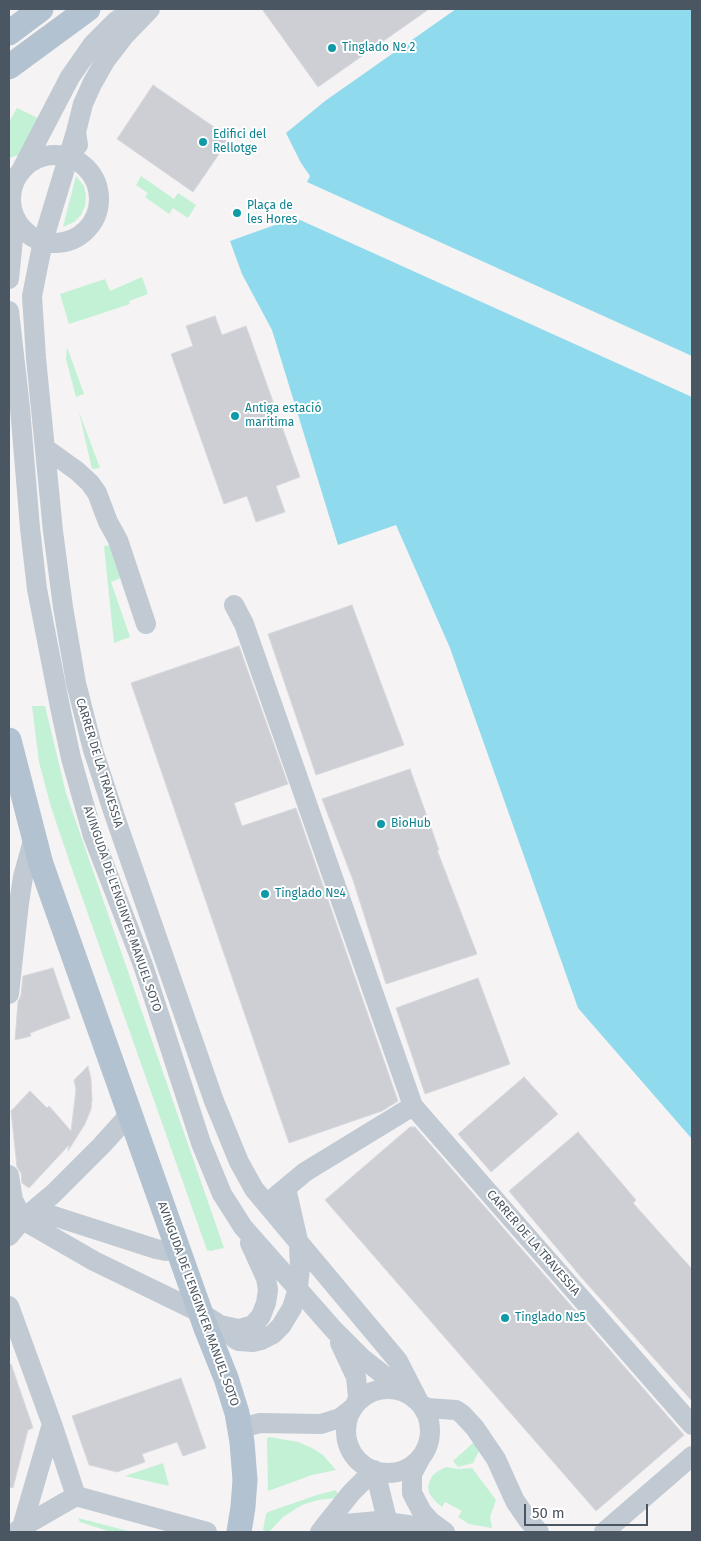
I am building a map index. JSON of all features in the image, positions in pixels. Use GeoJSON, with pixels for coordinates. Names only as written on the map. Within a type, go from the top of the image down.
{"type":"FeatureCollection","features":[{"type":"Feature","properties":{"kind":"main road"},"geometry":{"type":"LineString","coordinates":[[9,67],[88,9]]}},
{"type":"Feature","properties":{"kind":"main road"},"geometry":{"type":"LineString","coordinates":[[9,33],[32,10]]}},
{"type":"Feature","properties":{"kind":"main road","name":"AVINGUDA DE L'ENGINYER MANUEL SOTO"},"geometry":{"type":"LineString","coordinates":[[9,740],[41,864],[178,1249],[210,1319],[241,1428],[245,1480],[239,1532]]}},
{"type":"Feature","properties":{"kind":"street"},"geometry":{"type":"LineString","coordinates":[[76,132],[78,146],[97,186],[98,211],[92,223],[73,240],[58,243],[43,241],[29,235],[19,224],[12,195],[70,77],[93,44],[116,21],[134,9]]}},
{"type":"Feature","properties":{"kind":"street"},"geometry":{"type":"LineString","coordinates":[[32,296],[43,241],[83,104],[105,61],[125,35],[150,9]]}},
{"type":"Feature","properties":{"kind":"street"},"geometry":{"type":"LineString","coordinates":[[9,271],[14,229],[12,195],[26,166],[38,159],[53,155],[68,157],[81,163],[91,174]]}},
{"type":"Feature","properties":{"kind":"street","name":"AVINGUDA DE L'ENGINYER MANUEL SOTO"},"geometry":{"type":"LineString","coordinates":[[16,384],[18,350],[32,296],[47,262],[73,240]]}},
{"type":"Feature","properties":{"kind":"street","name":"CARRER DE LA TRAVESSIA"},"geometry":{"type":"LineString","coordinates":[[32,296],[36,358],[63,607],[76,683],[93,750],[114,814],[214,1101],[239,1162],[254,1190],[266,1206],[398,1361],[415,1400]]}},
{"type":"Feature","properties":{"kind":"street","name":"AVINGUDA DE L'ENGINYER MANUEL SOTO"},"geometry":{"type":"LineString","coordinates":[[9,312],[20,408],[30,528],[38,589],[71,758],[93,836],[143,965],[201,1143],[222,1194],[243,1227],[334,1330],[362,1358],[415,1400]]}},
{"type":"Feature","properties":{"kind":"street"},"geometry":{"type":"LineString","coordinates":[[45,448],[90,482],[97,493],[108,522],[118,540],[146,624]]}},
{"type":"Feature","properties":{"kind":"street","name":"CARRER DE LA TRAVESSIA"},"geometry":{"type":"LineString","coordinates":[[234,605],[244,624],[413,1106],[692,1425]]}},
{"type":"Feature","properties":{"kind":"street"},"geometry":{"type":"LineString","coordinates":[[9,994],[19,903],[34,837]]}},
{"type":"Feature","properties":{"kind":"street"},"geometry":{"type":"LineString","coordinates":[[266,1206],[305,1172],[413,1106]]}},
{"type":"Feature","properties":{"kind":"street"},"geometry":{"type":"LineString","coordinates":[[9,1236],[22,1213],[102,1145],[130,1114]]}},
{"type":"Feature","properties":{"kind":"street"},"geometry":{"type":"LineString","coordinates":[[9,1175],[13,1200],[22,1213],[94,1261],[210,1319],[239,1329],[253,1325],[261,1316],[268,1290],[266,1278],[243,1227]]}},
{"type":"Feature","properties":{"kind":"street"},"geometry":{"type":"LineString","coordinates":[[210,1319],[235,1339],[253,1342],[273,1334],[281,1326],[292,1308],[298,1288],[300,1267],[299,1245],[286,1188]]}},
{"type":"Feature","properties":{"kind":"street"},"geometry":{"type":"LineString","coordinates":[[22,1213],[156,1249],[166,1251],[178,1249]]}},
{"type":"Feature","properties":{"kind":"street"},"geometry":{"type":"LineString","coordinates":[[9,1306],[76,1496]]}},
{"type":"Feature","properties":{"kind":"street","name":"AVINGUDA DE L'ENGINYER MANUEL SOTO"},"geometry":{"type":"LineString","coordinates":[[334,1330],[356,1377],[358,1397],[354,1406]]}},
{"type":"Feature","properties":{"kind":"street"},"geometry":{"type":"LineString","coordinates":[[241,1428],[260,1423],[321,1424],[340,1418],[371,1392],[391,1389],[427,1408],[449,1408],[456,1410],[475,1428],[496,1459],[516,1501],[528,1520],[539,1532]]}},
{"type":"Feature","properties":{"kind":"street"},"geometry":{"type":"LineString","coordinates":[[415,1400],[428,1417],[430,1438]]}},
{"type":"Feature","properties":{"kind":"street"},"geometry":{"type":"LineString","coordinates":[[354,1406],[347,1421],[346,1436],[350,1450],[359,1461],[375,1470],[387,1473],[396,1472],[413,1465],[421,1457]]}},
{"type":"Feature","properties":{"kind":"street"},"geometry":{"type":"LineString","coordinates":[[445,1532],[430,1521],[416,1503],[412,1493],[412,1474],[439,1423],[446,1420],[460,1419],[475,1428]]}},
{"type":"Feature","properties":{"kind":"street"},"geometry":{"type":"LineString","coordinates":[[19,1530],[52,1424]]}},
{"type":"Feature","properties":{"kind":"street"},"geometry":{"type":"LineString","coordinates":[[604,1532],[692,1456]]}},
{"type":"Feature","properties":{"kind":"street"},"geometry":{"type":"LineString","coordinates":[[375,1470],[385,1529]]}},
{"type":"Feature","properties":{"kind":"street"},"geometry":{"type":"LineString","coordinates":[[322,1532],[351,1493],[375,1470]]}},
{"type":"Feature","properties":{"kind":"street"},"geometry":{"type":"LineString","coordinates":[[19,1530],[76,1496],[207,1532]]}},
{"type":"Feature","properties":{"kind":"street"},"geometry":{"type":"LineString","coordinates":[[322,1532],[358,1528],[385,1529],[408,1525],[427,1532]]}},
{"type":"Feature","properties":{"kind":"green space"},"geometry":{"type":"Polygon","coordinates":[[[17,108],[40,119],[22,154],[9,158],[9,122],[17,108]]]}},
{"type":"Feature","properties":{"kind":"green space"},"geometry":{"type":"Polygon","coordinates":[[[76,176],[84,186],[85,206],[81,215],[74,222],[63,227],[76,176]]]}},
{"type":"Feature","properties":{"kind":"green space"},"geometry":{"type":"Polygon","coordinates":[[[141,176],[174,199],[178,193],[196,205],[188,218],[173,208],[169,214],[145,197],[148,193],[136,185],[141,176]]]}},
{"type":"Feature","properties":{"kind":"green space"},"geometry":{"type":"Polygon","coordinates":[[[142,277],[148,294],[129,301],[130,304],[69,324],[60,294],[105,279],[110,291],[142,277]]]}},
{"type":"Feature","properties":{"kind":"green space"},"geometry":{"type":"Polygon","coordinates":[[[67,347],[84,394],[76,397],[66,359],[67,347]]]}},
{"type":"Feature","properties":{"kind":"green space"},"geometry":{"type":"Polygon","coordinates":[[[79,412],[100,468],[92,469],[79,412]]]}},
{"type":"Feature","properties":{"kind":"green space"},"geometry":{"type":"Polygon","coordinates":[[[111,545],[121,578],[111,582],[130,637],[114,643],[104,546],[111,545]]]}},
{"type":"Feature","properties":{"kind":"green space"},"geometry":{"type":"Polygon","coordinates":[[[32,706],[45,706],[66,793],[224,1248],[207,1250],[51,807],[39,762],[32,706]]]}},
{"type":"Feature","properties":{"kind":"green space"},"geometry":{"type":"Polygon","coordinates":[[[269,1437],[298,1442],[312,1448],[323,1455],[336,1470],[312,1475],[268,1491],[267,1439],[269,1437]]]}},
{"type":"Feature","properties":{"kind":"green space"},"geometry":{"type":"Polygon","coordinates":[[[474,1442],[480,1449],[473,1463],[458,1467],[453,1461],[474,1442]]]}},
{"type":"Feature","properties":{"kind":"green space"},"geometry":{"type":"Polygon","coordinates":[[[163,1463],[169,1486],[125,1476],[163,1463]]]}},
{"type":"Feature","properties":{"kind":"green space"},"geometry":{"type":"Polygon","coordinates":[[[446,1467],[458,1469],[472,1468],[496,1500],[490,1517],[492,1528],[469,1524],[458,1517],[462,1511],[445,1502],[442,1507],[435,1501],[429,1493],[428,1486],[432,1476],[446,1467]]]}},
{"type":"Feature","properties":{"kind":"green space"},"geometry":{"type":"Polygon","coordinates":[[[336,1490],[338,1495],[335,1498],[318,1500],[302,1505],[283,1517],[269,1532],[263,1530],[268,1512],[336,1490]]]}},
{"type":"Feature","properties":{"kind":"green space"},"geometry":{"type":"Polygon","coordinates":[[[78,1518],[132,1532],[111,1532],[80,1522],[78,1518]]]}},
{"type":"Feature","properties":{"kind":"water"},"geometry":{"type":"Polygon","coordinates":[[[456,9],[692,9],[692,356],[307,182],[310,176],[301,163],[286,133],[325,101],[456,9]]]}},
{"type":"Feature","properties":{"kind":"water"},"geometry":{"type":"Polygon","coordinates":[[[289,215],[692,397],[692,1139],[578,1008],[450,648],[396,525],[338,545],[272,330],[242,274],[230,241],[286,221],[289,215]]]}},
{"type":"Feature","properties":{"kind":"building","name":"Tinglado Nº 2"},"geometry":{"type":"Polygon","coordinates":[[[262,9],[429,9],[318,87],[262,9]]]}},
{"type":"Feature","properties":{"kind":"building","name":"Edifici del Rellotge"},"geometry":{"type":"Polygon","coordinates":[[[153,85],[230,138],[193,192],[117,139],[153,85]]]}},
{"type":"Feature","properties":{"kind":"building","name":"Antiga estació marítima"},"geometry":{"type":"Polygon","coordinates":[[[215,316],[222,335],[246,326],[300,477],[276,486],[285,512],[256,522],[247,496],[224,504],[171,354],[193,346],[186,326],[215,316]]]}},
{"type":"Feature","properties":{"kind":"building"},"geometry":{"type":"Polygon","coordinates":[[[352,605],[404,745],[316,775],[268,634],[352,605]]]}},
{"type":"Feature","properties":{"kind":"building","name":"Tinglado Nº4"},"geometry":{"type":"Polygon","coordinates":[[[239,646],[288,784],[234,803],[242,826],[296,808],[398,1101],[382,1111],[289,1143],[131,683],[239,646]]]}},
{"type":"Feature","properties":{"kind":"building"},"geometry":{"type":"Polygon","coordinates":[[[410,769],[439,850],[437,850],[477,954],[386,984],[353,880],[322,799],[410,769]]]}},
{"type":"Feature","properties":{"kind":"building"},"geometry":{"type":"Polygon","coordinates":[[[53,968],[70,1018],[30,1033],[31,1036],[15,1040],[18,1002],[21,995],[23,976],[53,968]]]}},
{"type":"Feature","properties":{"kind":"building"},"geometry":{"type":"Polygon","coordinates":[[[478,978],[510,1064],[425,1094],[396,1008],[478,978]]]}},
{"type":"Feature","properties":{"kind":"building"},"geometry":{"type":"Polygon","coordinates":[[[88,1066],[92,1100],[91,1109],[85,1124],[68,1151],[69,1145],[29,1188],[22,1183],[21,1173],[17,1167],[11,1111],[30,1091],[47,1108],[49,1106],[71,1131],[76,1090],[74,1080],[88,1066]]]}},
{"type":"Feature","properties":{"kind":"building"},"geometry":{"type":"Polygon","coordinates":[[[524,1077],[558,1114],[491,1172],[458,1134],[524,1077]]]}},
{"type":"Feature","properties":{"kind":"building","name":"Tinglado Nº5"},"geometry":{"type":"Polygon","coordinates":[[[410,1127],[415,1127],[684,1435],[596,1511],[325,1200],[410,1127]]]}},
{"type":"Feature","properties":{"kind":"building"},"geometry":{"type":"Polygon","coordinates":[[[578,1132],[636,1200],[633,1203],[692,1269],[692,1401],[581,1277],[509,1191],[578,1132]]]}},
{"type":"Feature","properties":{"kind":"building"},"geometry":{"type":"Polygon","coordinates":[[[9,1364],[11,1364],[33,1428],[28,1430],[13,1488],[9,1487],[9,1364]]]}},
{"type":"Feature","properties":{"kind":"building"},"geometry":{"type":"Polygon","coordinates":[[[181,1378],[206,1448],[183,1456],[177,1442],[142,1454],[145,1462],[117,1472],[89,1465],[72,1416],[181,1378]]]}},
{"type":"Feature","properties":{"kind":"place","name":"Tinglado Nº 2"},"geometry":{"type":"Point","coordinates":[332,48]}},
{"type":"Feature","properties":{"kind":"place","name":"Edifici del Rellotge"},"geometry":{"type":"Point","coordinates":[203,142]}},
{"type":"Feature","properties":{"kind":"place","name":"Plaça de les Hores"},"geometry":{"type":"Point","coordinates":[237,213]}},
{"type":"Feature","properties":{"kind":"place","name":"Antiga estació marítima"},"geometry":{"type":"Point","coordinates":[235,416]}},
{"type":"Feature","properties":{"kind":"place","name":"BioHub"},"geometry":{"type":"Point","coordinates":[381,824]}},
{"type":"Feature","properties":{"kind":"place","name":"Tinglado Nº4"},"geometry":{"type":"Point","coordinates":[265,894]}},
{"type":"Feature","properties":{"kind":"place","name":"Tinglado Nº5"},"geometry":{"type":"Point","coordinates":[505,1318]}}]}
